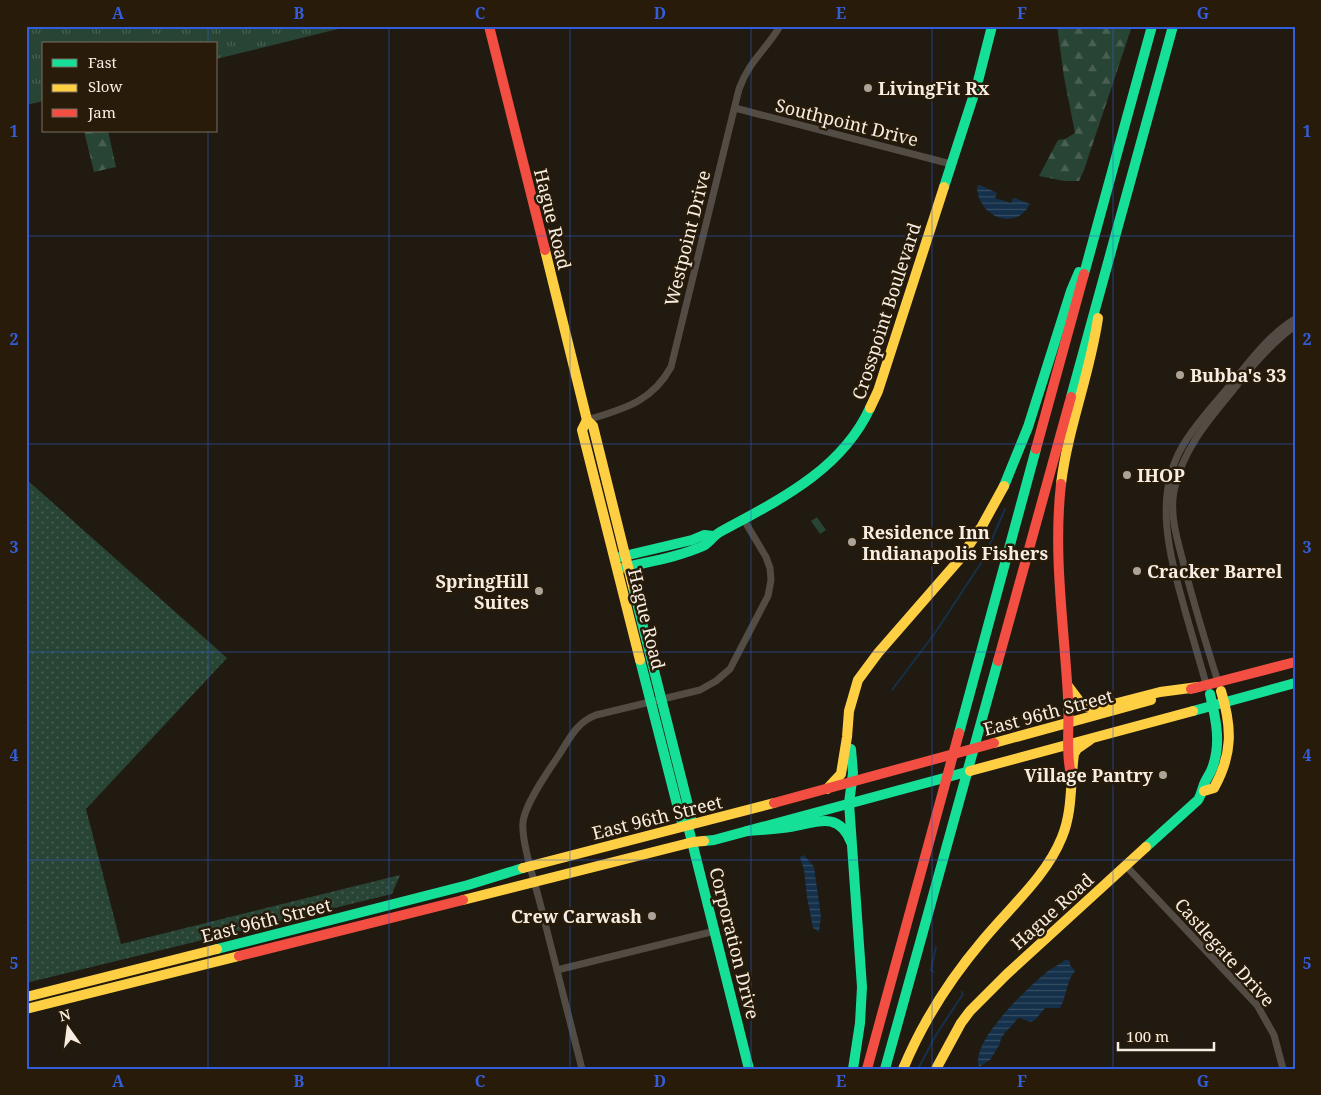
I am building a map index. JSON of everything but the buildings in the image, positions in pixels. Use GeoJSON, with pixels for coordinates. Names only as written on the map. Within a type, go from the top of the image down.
{"type":"FeatureCollection","features":[{"type":"Feature","properties":{"kind":"main road","name":"Hague Road"},"geometry":{"type":"LineString","coordinates":[[489,26],[587,420],[582,430],[622,562],[656,700],[681,820],[688,824]]}},
{"type":"Feature","properties":{"kind":"main road","name":"Crosspoint Boulevard"},"geometry":{"type":"LineString","coordinates":[[622,562],[704,536],[714,536],[744,520],[826,468],[847,446],[865,420],[878,391],[952,164],[977,85],[992,26]]}},
{"type":"Feature","properties":{"kind":"main road"},"geometry":{"type":"LineString","coordinates":[[866,1069],[1152,26]]}},
{"type":"Feature","properties":{"kind":"main road"},"geometry":{"type":"LineString","coordinates":[[884,1069],[1082,353],[1102,290],[1173,26]]}},
{"type":"Feature","properties":{"kind":"main road"},"geometry":{"type":"LineString","coordinates":[[827,789],[842,774],[849,710],[858,680],[878,653],[959,560],[999,497],[1018,454],[1071,291],[1095,232]]}},
{"type":"Feature","properties":{"kind":"main road"},"geometry":{"type":"LineString","coordinates":[[1072,780],[1068,770],[1067,684],[1057,571],[1056,530],[1068,446],[1096,337],[1102,290]]}},
{"type":"Feature","properties":{"kind":"main road","name":"East 96th Street"},"geometry":{"type":"LineString","coordinates":[[26,996],[468,885],[531,866],[995,743],[1205,689],[1220,687],[1295,662]]}},
{"type":"Feature","properties":{"kind":"main road","name":"East 96th Street"},"geometry":{"type":"LineString","coordinates":[[26,1010],[692,842],[714,840],[1090,740],[1295,683]]}},
{"type":"Feature","properties":{"kind":"main road"},"geometry":{"type":"LineString","coordinates":[[1067,684],[1073,695],[1086,707],[1098,708],[1160,692],[1205,689]]}},
{"type":"Feature","properties":{"kind":"main road","name":"Hague Road"},"geometry":{"type":"LineString","coordinates":[[936,1069],[970,1011],[1006,974],[1191,807],[1204,791],[1214,788],[1228,757],[1230,726],[1220,687]]}},
{"type":"Feature","properties":{"kind":"main road","name":"Hague Road"},"geometry":{"type":"LineString","coordinates":[[1204,791],[1204,784],[1213,768],[1218,740],[1213,706],[1205,689]]}},
{"type":"Feature","properties":{"kind":"main road"},"geometry":{"type":"LineString","coordinates":[[847,737],[852,772],[850,803],[852,849],[862,987],[860,1023],[854,1069]]}},
{"type":"Feature","properties":{"kind":"main road"},"geometry":{"type":"LineString","coordinates":[[903,1069],[927,1019],[947,987],[1055,854],[1062,841],[1066,826],[1072,794],[1074,754],[1090,740]]}},
{"type":"Feature","properties":{"kind":"main road"},"geometry":{"type":"LineString","coordinates":[[747,831],[792,827],[826,820],[837,824],[845,832],[850,838],[852,849]]}},
{"type":"Feature","properties":{"kind":"main road","name":"Corporation Drive"},"geometry":{"type":"LineString","coordinates":[[688,824],[749,1069]]}},
{"type":"Feature","properties":{"kind":"main road"},"geometry":{"type":"LineString","coordinates":[[430,908],[432,901],[457,892],[468,885]]}},
{"type":"Feature","properties":{"kind":"main road"},"geometry":{"type":"LineString","coordinates":[[240,956],[266,944],[307,933],[309,925]]}},
{"type":"Feature","properties":{"kind":"street","name":"Westpoint Drive"},"geometry":{"type":"LineString","coordinates":[[587,420],[632,406],[659,384],[671,366],[744,75],[780,26]]}},
{"type":"Feature","properties":{"kind":"street","name":"Southpoint Drive"},"geometry":{"type":"LineString","coordinates":[[735,108],[952,164]]}},
{"type":"Feature","properties":{"kind":"street"},"geometry":{"type":"LineString","coordinates":[[1205,689],[1172,561],[1166,518],[1168,486],[1182,446],[1200,421],[1264,345],[1295,319]]}},
{"type":"Feature","properties":{"kind":"street"},"geometry":{"type":"LineString","coordinates":[[1220,687],[1206,645],[1178,544],[1172,506],[1174,489],[1185,456],[1205,424],[1253,366],[1295,326]]}},
{"type":"Feature","properties":{"kind":"street"},"geometry":{"type":"LineString","coordinates":[[582,1069],[534,882],[524,838],[523,820],[531,801],[575,729],[592,716],[704,688],[726,673],[732,666],[768,596],[771,580],[770,568],[766,557],[744,520]]}},
{"type":"Feature","properties":{"kind":"street","name":"Castlegate Drive"},"geometry":{"type":"LineString","coordinates":[[1126,866],[1257,1005],[1272,1032],[1283,1069]]}},
{"type":"Feature","properties":{"kind":"street"},"geometry":{"type":"LineString","coordinates":[[557,970],[715,931]]}},
{"type":"Feature","properties":{"kind":"green space"},"geometry":{"type":"Polygon","coordinates":[[[26,26],[350,26],[218,59],[218,42],[42,42],[42,101],[26,105],[26,26]]]}},
{"type":"Feature","properties":{"kind":"green space"},"geometry":{"type":"Polygon","coordinates":[[[1057,26],[1132,26],[1079,181],[1064,181],[1039,176],[1058,140],[1065,139],[1075,133],[1064,77],[1057,26]]]}},
{"type":"Feature","properties":{"kind":"green space"},"geometry":{"type":"Polygon","coordinates":[[[84,132],[108,132],[116,167],[94,172],[84,132]]]}},
{"type":"Feature","properties":{"kind":"green space"},"geometry":{"type":"Polygon","coordinates":[[[26,479],[227,658],[86,809],[121,944],[400,875],[392,894],[26,983],[26,479]]]}},
{"type":"Feature","properties":{"kind":"green space"},"geometry":{"type":"Polygon","coordinates":[[[817,517],[826,530],[820,534],[811,521],[817,517]]]}},
{"type":"Feature","properties":{"kind":"water"},"geometry":{"type":"Polygon","coordinates":[[[980,185],[997,193],[995,198],[1011,203],[1013,198],[1015,198],[1030,204],[1023,213],[1015,218],[998,217],[990,213],[983,206],[977,186],[980,185]]]}},
{"type":"Feature","properties":{"kind":"water"},"geometry":{"type":"Polygon","coordinates":[[[804,855],[814,867],[821,916],[819,932],[813,928],[804,870],[800,857],[804,855]]]}},
{"type":"Feature","properties":{"kind":"water"},"geometry":{"type":"Polygon","coordinates":[[[1065,960],[1070,961],[1070,965],[1075,971],[1070,979],[1060,1008],[1045,1008],[1031,1022],[1020,1018],[1017,1019],[1000,1041],[990,1060],[979,1067],[978,1057],[983,1044],[1001,1018],[1043,975],[1065,960]]]}},
{"type":"Feature","properties":{"kind":"waterway"},"geometry":{"type":"LineString","coordinates":[[892,690],[935,633],[983,560],[1005,509]]}},
{"type":"Feature","properties":{"kind":"waterway"},"geometry":{"type":"LineString","coordinates":[[934,972],[931,970],[936,947]]}},
{"type":"Feature","properties":{"kind":"waterway"},"geometry":{"type":"LineString","coordinates":[[918,1069],[936,1035],[963,994],[962,992]]}},
{"type":"Feature","properties":{"kind":"traffic: fast"},"geometry":{"type":"LineString","coordinates":[[944,187],[977,85],[992,26]]}},
{"type":"Feature","properties":{"kind":"traffic: fast"},"geometry":{"type":"LineString","coordinates":[[1084,274],[1152,26]]}},
{"type":"Feature","properties":{"kind":"traffic: fast"},"geometry":{"type":"LineString","coordinates":[[1071,397],[1173,26]]}},
{"type":"Feature","properties":{"kind":"traffic: fast"},"geometry":{"type":"LineString","coordinates":[[1004,486],[1028,427],[1071,291],[1079,272]]}},
{"type":"Feature","properties":{"kind":"traffic: fast"},"geometry":{"type":"LineString","coordinates":[[618,569],[672,557],[703,546],[715,535],[785,496],[825,467],[842,450],[858,430],[870,408]]}},
{"type":"Feature","properties":{"kind":"traffic: fast"},"geometry":{"type":"LineString","coordinates":[[959,733],[1036,449]]}},
{"type":"Feature","properties":{"kind":"traffic: fast"},"geometry":{"type":"LineString","coordinates":[[620,557],[692,540],[704,535],[714,536]]}},
{"type":"Feature","properties":{"kind":"traffic: fast"},"geometry":{"type":"LineString","coordinates":[[633,587],[691,817],[687,823]]}},
{"type":"Feature","properties":{"kind":"traffic: fast"},"geometry":{"type":"LineString","coordinates":[[640,660],[681,820],[687,823],[688,826],[749,1069]]}},
{"type":"Feature","properties":{"kind":"traffic: fast"},"geometry":{"type":"LineString","coordinates":[[885,1069],[998,661]]}},
{"type":"Feature","properties":{"kind":"traffic: fast"},"geometry":{"type":"LineString","coordinates":[[1193,711],[1295,683]]}},
{"type":"Feature","properties":{"kind":"traffic: fast"},"geometry":{"type":"LineString","coordinates":[[1146,847],[1198,800],[1211,771],[1216,752],[1217,732],[1210,694]]}},
{"type":"Feature","properties":{"kind":"traffic: fast"},"geometry":{"type":"LineString","coordinates":[[851,749],[853,773],[849,803],[862,987],[860,1023],[853,1069]]}},
{"type":"Feature","properties":{"kind":"traffic: fast"},"geometry":{"type":"LineString","coordinates":[[704,841],[714,840],[970,771]]}},
{"type":"Feature","properties":{"kind":"traffic: fast"},"geometry":{"type":"LineString","coordinates":[[747,831],[785,828],[825,821],[833,822],[840,826],[846,832],[851,842]]}},
{"type":"Feature","properties":{"kind":"traffic: fast"},"geometry":{"type":"LineString","coordinates":[[217,949],[468,885],[523,868]]}},
{"type":"Feature","properties":{"kind":"traffic: slow"},"geometry":{"type":"LineString","coordinates":[[870,408],[878,391],[944,187]]}},
{"type":"Feature","properties":{"kind":"traffic: slow"},"geometry":{"type":"LineString","coordinates":[[545,250],[587,420],[593,426],[633,587]]}},
{"type":"Feature","properties":{"kind":"traffic: slow"},"geometry":{"type":"LineString","coordinates":[[1061,484],[1064,463],[1090,360],[1098,318]]}},
{"type":"Feature","properties":{"kind":"traffic: slow"},"geometry":{"type":"LineString","coordinates":[[587,420],[582,430],[640,660]]}},
{"type":"Feature","properties":{"kind":"traffic: slow"},"geometry":{"type":"LineString","coordinates":[[827,789],[841,774],[849,711],[858,680],[878,653],[959,560],[982,526],[1004,486]]}},
{"type":"Feature","properties":{"kind":"traffic: slow"},"geometry":{"type":"LineString","coordinates":[[1068,686],[1086,707],[1098,708],[1160,692],[1198,687]]}},
{"type":"Feature","properties":{"kind":"traffic: slow"},"geometry":{"type":"LineString","coordinates":[[1204,791],[1214,788],[1225,764],[1229,729],[1221,691]]}},
{"type":"Feature","properties":{"kind":"traffic: slow"},"geometry":{"type":"LineString","coordinates":[[994,743],[1151,700]]}},
{"type":"Feature","properties":{"kind":"traffic: slow"},"geometry":{"type":"LineString","coordinates":[[970,771],[1193,711]]}},
{"type":"Feature","properties":{"kind":"traffic: slow"},"geometry":{"type":"LineString","coordinates":[[903,1069],[928,1017],[948,985],[983,940],[1027,891],[1055,852],[1066,827],[1068,817],[1074,754],[1077,749],[1090,740]]}},
{"type":"Feature","properties":{"kind":"traffic: slow"},"geometry":{"type":"LineString","coordinates":[[523,868],[774,803]]}},
{"type":"Feature","properties":{"kind":"traffic: slow"},"geometry":{"type":"LineString","coordinates":[[463,900],[693,842],[704,841]]}},
{"type":"Feature","properties":{"kind":"traffic: slow"},"geometry":{"type":"LineString","coordinates":[[936,1069],[961,1023],[970,1011],[1007,974],[1146,847]]}},
{"type":"Feature","properties":{"kind":"traffic: slow"},"geometry":{"type":"LineString","coordinates":[[26,997],[217,949]]}},
{"type":"Feature","properties":{"kind":"traffic: slow"},"geometry":{"type":"LineString","coordinates":[[26,1009],[239,956]]}},
{"type":"Feature","properties":{"kind":"traffic: jam"},"geometry":{"type":"LineString","coordinates":[[489,26],[545,250]]}},
{"type":"Feature","properties":{"kind":"traffic: jam"},"geometry":{"type":"LineString","coordinates":[[1036,449],[1084,274]]}},
{"type":"Feature","properties":{"kind":"traffic: jam"},"geometry":{"type":"LineString","coordinates":[[998,661],[1071,397]]}},
{"type":"Feature","properties":{"kind":"traffic: jam"},"geometry":{"type":"LineString","coordinates":[[1061,484],[1058,537],[1059,564],[1068,697],[1068,749],[1072,780]]}},
{"type":"Feature","properties":{"kind":"traffic: jam"},"geometry":{"type":"LineString","coordinates":[[1191,689],[1295,662]]}},
{"type":"Feature","properties":{"kind":"traffic: jam"},"geometry":{"type":"LineString","coordinates":[[867,1069],[959,733]]}},
{"type":"Feature","properties":{"kind":"traffic: jam"},"geometry":{"type":"LineString","coordinates":[[774,803],[994,743]]}},
{"type":"Feature","properties":{"kind":"traffic: jam"},"geometry":{"type":"LineString","coordinates":[[239,956],[463,900]]}},
{"type":"Feature","properties":{"kind":"place","name":"LivingFit Rx"},"geometry":{"type":"Point","coordinates":[868,88]}},
{"type":"Feature","properties":{"kind":"place","name":"Bubba's 33"},"geometry":{"type":"Point","coordinates":[1180,375]}},
{"type":"Feature","properties":{"kind":"place","name":"IHOP"},"geometry":{"type":"Point","coordinates":[1127,475]}},
{"type":"Feature","properties":{"kind":"place","name":"Residence Inn Indianapolis Fishers"},"geometry":{"type":"Point","coordinates":[852,542]}},
{"type":"Feature","properties":{"kind":"place","name":"Cracker Barrel"},"geometry":{"type":"Point","coordinates":[1137,571]}},
{"type":"Feature","properties":{"kind":"place","name":"SpringHill Suites"},"geometry":{"type":"Point","coordinates":[539,591]}},
{"type":"Feature","properties":{"kind":"place","name":"Village Pantry"},"geometry":{"type":"Point","coordinates":[1163,775]}},
{"type":"Feature","properties":{"kind":"place","name":"Crew Carwash"},"geometry":{"type":"Point","coordinates":[652,916]}}]}
